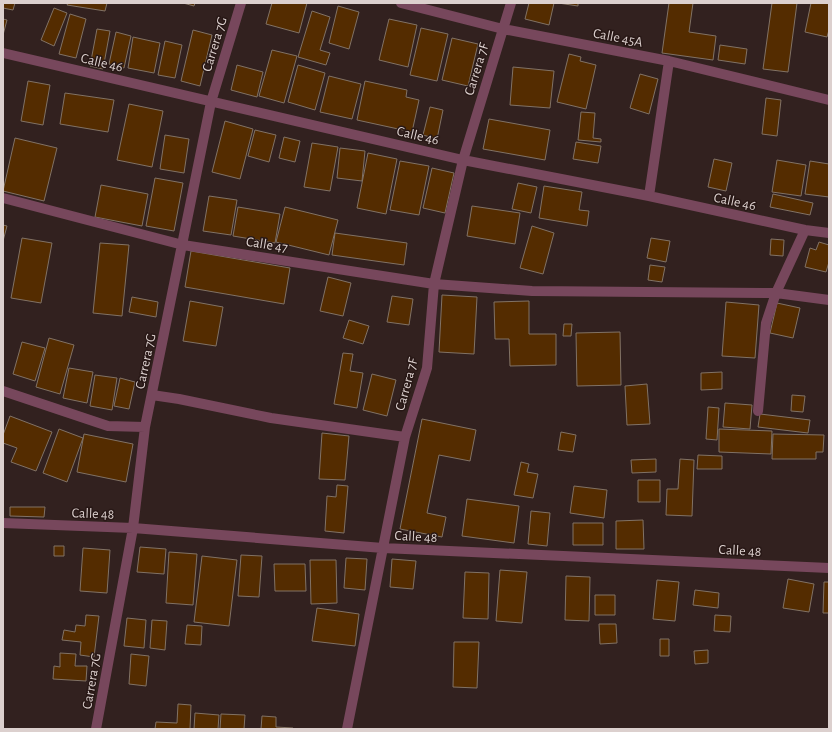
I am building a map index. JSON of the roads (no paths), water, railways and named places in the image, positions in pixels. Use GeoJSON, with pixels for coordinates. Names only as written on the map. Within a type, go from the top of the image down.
{"type":"FeatureCollection","features":[{"type":"Feature","properties":{"kind":"street","name":"Carrera 7G"},"geometry":{"type":"LineString","coordinates":[[96,729],[133,528],[145,427],[211,102],[241,3]]}},
{"type":"Feature","properties":{"kind":"street","name":"Calle 45A"},"geometry":{"type":"LineString","coordinates":[[401,3],[503,29],[669,61],[829,100]]}},
{"type":"Feature","properties":{"kind":"street","name":"Carrera 7F"},"geometry":{"type":"LineString","coordinates":[[347,729],[405,436],[427,368],[434,284],[463,160],[511,3]]}},
{"type":"Feature","properties":{"kind":"street","name":"Calle 46"},"geometry":{"type":"LineString","coordinates":[[3,54],[463,160],[649,196],[805,230],[829,233]]}},
{"type":"Feature","properties":{"kind":"street"},"geometry":{"type":"LineString","coordinates":[[649,196],[669,61]]}},
{"type":"Feature","properties":{"kind":"street","name":"Calle 47"},"geometry":{"type":"LineString","coordinates":[[3,198],[41,206],[183,245],[434,284],[532,291],[776,293],[829,300]]}},
{"type":"Feature","properties":{"kind":"street"},"geometry":{"type":"LineString","coordinates":[[758,411],[766,323],[776,293],[805,230]]}},
{"type":"Feature","properties":{"kind":"street"},"geometry":{"type":"LineString","coordinates":[[3,392],[108,426],[145,427]]}},
{"type":"Feature","properties":{"kind":"street"},"geometry":{"type":"LineString","coordinates":[[152,395],[271,418],[405,436]]}},
{"type":"Feature","properties":{"kind":"street","name":"Calle 48"},"geometry":{"type":"LineString","coordinates":[[3,523],[133,528],[383,548],[829,568]]}}]}
